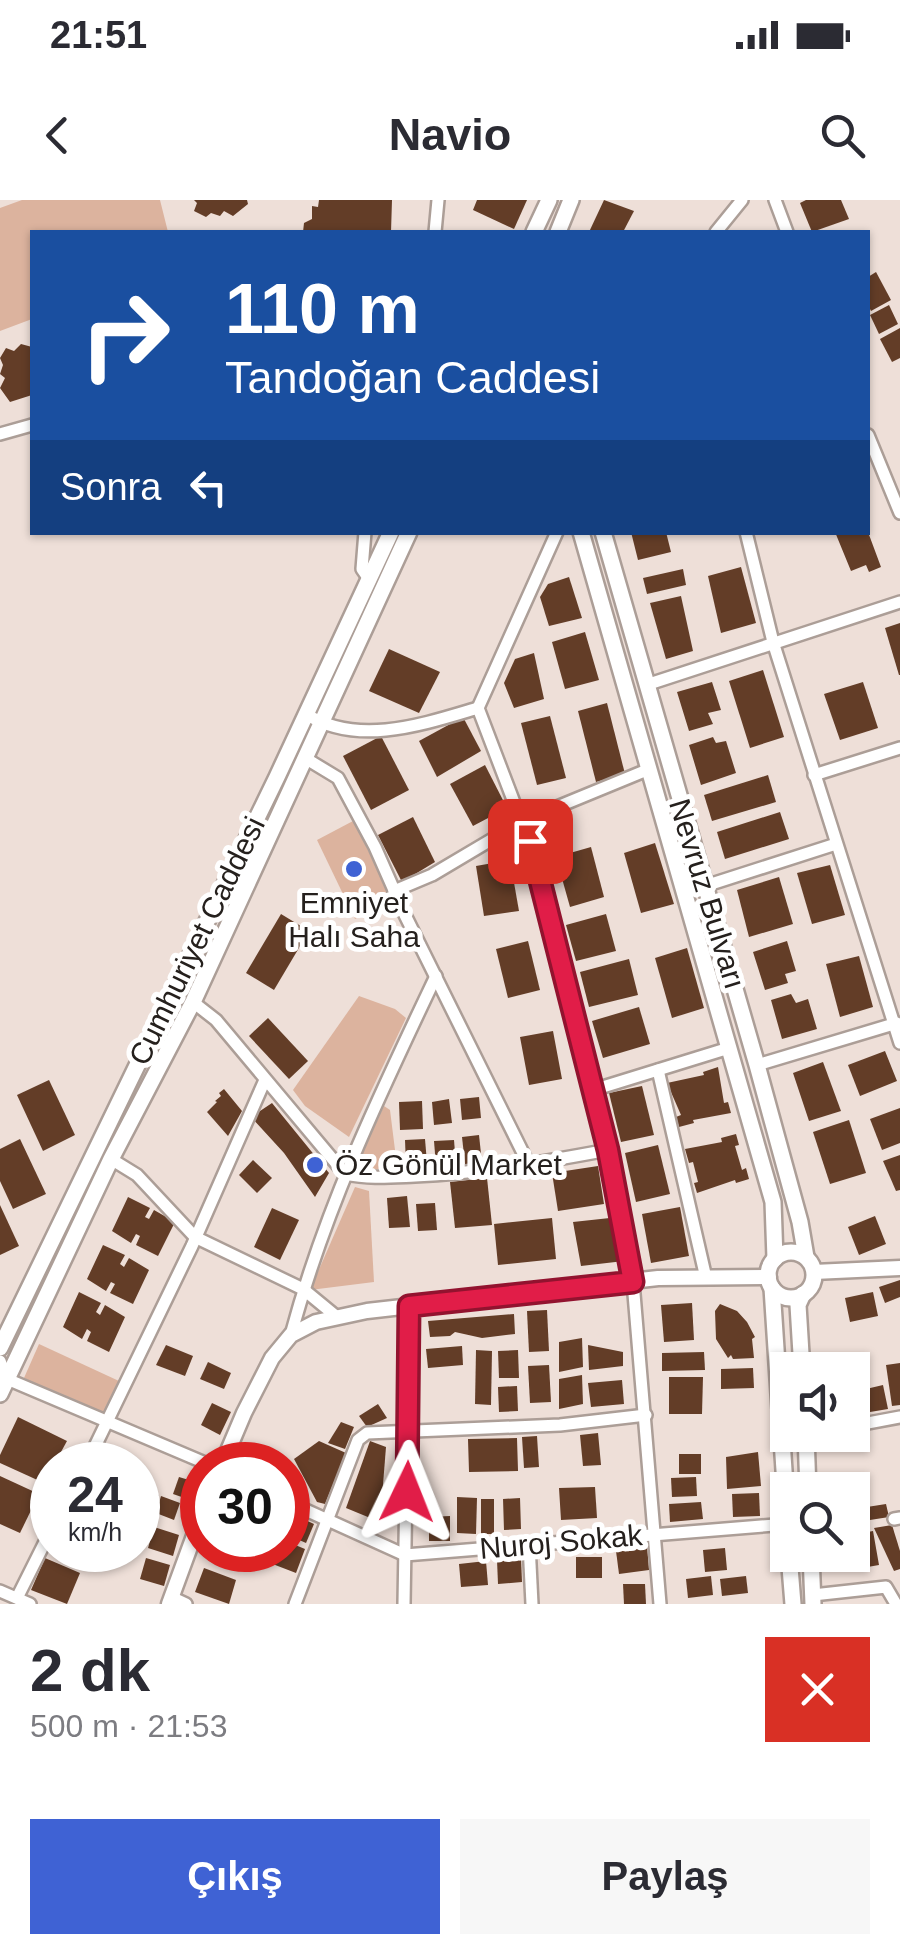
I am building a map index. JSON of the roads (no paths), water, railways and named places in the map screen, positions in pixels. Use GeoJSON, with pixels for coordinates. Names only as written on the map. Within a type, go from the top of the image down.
{"type":"FeatureCollection","features":[{"type":"Feature","properties":{"kind":"main road"},"geometry":{"type":"LineString","coordinates":[[535,230],[549,200]]}},
{"type":"Feature","properties":{"kind":"main road"},"geometry":{"type":"LineString","coordinates":[[559,230],[571,200]]}},
{"type":"Feature","properties":{"kind":"main road","name":"Cumhuriyet Caddesi"},"geometry":{"type":"LineString","coordinates":[[0,1348],[390,535]]}},
{"type":"Feature","properties":{"kind":"main road"},"geometry":{"type":"LineString","coordinates":[[4,1386],[111,1159],[192,1002],[408,535]]}},
{"type":"Feature","properties":{"kind":"main road","name":"Nevruz Bulvarı"},"geometry":{"type":"LineString","coordinates":[[582,535],[773,1202],[775,1258]]}},
{"type":"Feature","properties":{"kind":"main road","name":"Nevruz Bulvarı"},"geometry":{"type":"LineString","coordinates":[[604,535],[757,1064],[810,1265]]}},
{"type":"Feature","properties":{"kind":"main road"},"geometry":{"type":"LineString","coordinates":[[783,1472],[770,1266],[775,1258],[793,1252],[810,1265],[811,1286],[798,1306],[801,1352]]}},
{"type":"Feature","properties":{"kind":"main road"},"geometry":{"type":"LineString","coordinates":[[770,1283],[784,1297],[803,1294]]}},
{"type":"Feature","properties":{"kind":"main road"},"geometry":{"type":"LineString","coordinates":[[790,1572],[793,1604]]}},
{"type":"Feature","properties":{"kind":"main road"},"geometry":{"type":"LineString","coordinates":[[812,1572],[813,1599]]}},
{"type":"Feature","properties":{"kind":"street"},"geometry":{"type":"LineString","coordinates":[[435,230],[438,200]]}},
{"type":"Feature","properties":{"kind":"street"},"geometry":{"type":"LineString","coordinates":[[718,230],[742,200]]}},
{"type":"Feature","properties":{"kind":"street"},"geometry":{"type":"LineString","coordinates":[[775,200],[787,230]]}},
{"type":"Feature","properties":{"kind":"street"},"geometry":{"type":"LineString","coordinates":[[0,434],[30,426]]}},
{"type":"Feature","properties":{"kind":"street"},"geometry":{"type":"LineString","coordinates":[[870,440],[900,513]]}},
{"type":"Feature","properties":{"kind":"street"},"geometry":{"type":"LineString","coordinates":[[365,535],[362,569],[369,578]]}},
{"type":"Feature","properties":{"kind":"street"},"geometry":{"type":"LineString","coordinates":[[557,535],[478,708],[536,860],[608,1150],[633,1282],[660,1604]]}},
{"type":"Feature","properties":{"kind":"street"},"geometry":{"type":"LineString","coordinates":[[747,535],[773,642],[897,1023],[900,1043]]}},
{"type":"Feature","properties":{"kind":"street"},"geometry":{"type":"LineString","coordinates":[[646,684],[900,602]]}},
{"type":"Feature","properties":{"kind":"street"},"geometry":{"type":"LineString","coordinates":[[306,714],[321,724],[351,731],[392,729],[478,708]]}},
{"type":"Feature","properties":{"kind":"street"},"geometry":{"type":"LineString","coordinates":[[814,775],[900,748]]}},
{"type":"Feature","properties":{"kind":"street"},"geometry":{"type":"LineString","coordinates":[[306,758],[338,778],[530,1165]]}},
{"type":"Feature","properties":{"kind":"street"},"geometry":{"type":"LineString","coordinates":[[394,891],[432,876],[523,822],[648,770]]}},
{"type":"Feature","properties":{"kind":"street"},"geometry":{"type":"LineString","coordinates":[[705,886],[836,844]]}},
{"type":"Feature","properties":{"kind":"street"},"geometry":{"type":"LineString","coordinates":[[291,1335],[303,1289],[358,1140],[436,976]]}},
{"type":"Feature","properties":{"kind":"street"},"geometry":{"type":"LineString","coordinates":[[192,1002],[216,1020],[346,1174],[363,1178],[450,1174],[530,1165],[608,1150]]}},
{"type":"Feature","properties":{"kind":"street"},"geometry":{"type":"LineString","coordinates":[[757,1064],[897,1023]]}},
{"type":"Feature","properties":{"kind":"street"},"geometry":{"type":"LineString","coordinates":[[593,1090],[730,1048]]}},
{"type":"Feature","properties":{"kind":"street"},"geometry":{"type":"LineString","coordinates":[[658,1070],[706,1278]]}},
{"type":"Feature","properties":{"kind":"street"},"geometry":{"type":"LineString","coordinates":[[98,1442],[196,1237],[264,1080]]}},
{"type":"Feature","properties":{"kind":"street"},"geometry":{"type":"LineString","coordinates":[[111,1159],[137,1176],[196,1237],[303,1289],[337,1318]]}},
{"type":"Feature","properties":{"kind":"street"},"geometry":{"type":"LineString","coordinates":[[810,1265],[900,1268]]}},
{"type":"Feature","properties":{"kind":"street"},"geometry":{"type":"LineString","coordinates":[[233,1442],[272,1358],[291,1335],[316,1322],[409,1306],[633,1282],[706,1278],[770,1283]]}},
{"type":"Feature","properties":{"kind":"street"},"geometry":{"type":"LineString","coordinates":[[404,1604],[409,1306]]}},
{"type":"Feature","properties":{"kind":"street"},"geometry":{"type":"LineString","coordinates":[[0,1360],[4,1386],[109,1422],[180,1452]]}},
{"type":"Feature","properties":{"kind":"street"},"geometry":{"type":"LineString","coordinates":[[296,1604],[358,1440],[366,1433],[560,1425],[646,1415]]}},
{"type":"Feature","properties":{"kind":"street"},"geometry":{"type":"LineString","coordinates":[[870,1423],[900,1417]]}},
{"type":"Feature","properties":{"kind":"street"},"geometry":{"type":"LineString","coordinates":[[310,1512],[405,1556]]}},
{"type":"Feature","properties":{"kind":"street","name":"Nuroj Sokak"},"geometry":{"type":"LineString","coordinates":[[405,1556],[770,1525]]}},
{"type":"Feature","properties":{"kind":"street"},"geometry":{"type":"LineString","coordinates":[[529,1544],[532,1604]]}},
{"type":"Feature","properties":{"kind":"street"},"geometry":{"type":"LineString","coordinates":[[16,1598],[30,1571]]}},
{"type":"Feature","properties":{"kind":"street"},"geometry":{"type":"LineString","coordinates":[[175,1602],[184,1572]]}},
{"type":"Feature","properties":{"kind":"street"},"geometry":{"type":"LineString","coordinates":[[813,1599],[886,1586],[896,1604]]}},
{"type":"Feature","properties":{"kind":"street"},"geometry":{"type":"LineString","coordinates":[[0,1591],[30,1604]]}},
{"type":"Feature","properties":{"kind":"place","name":"Emniyet Halı Saha"},"geometry":{"type":"Point","coordinates":[354,869]}},
{"type":"Feature","properties":{"kind":"place","name":"Öz Gönül Market"},"geometry":{"type":"Point","coordinates":[315,1165]}}]}
